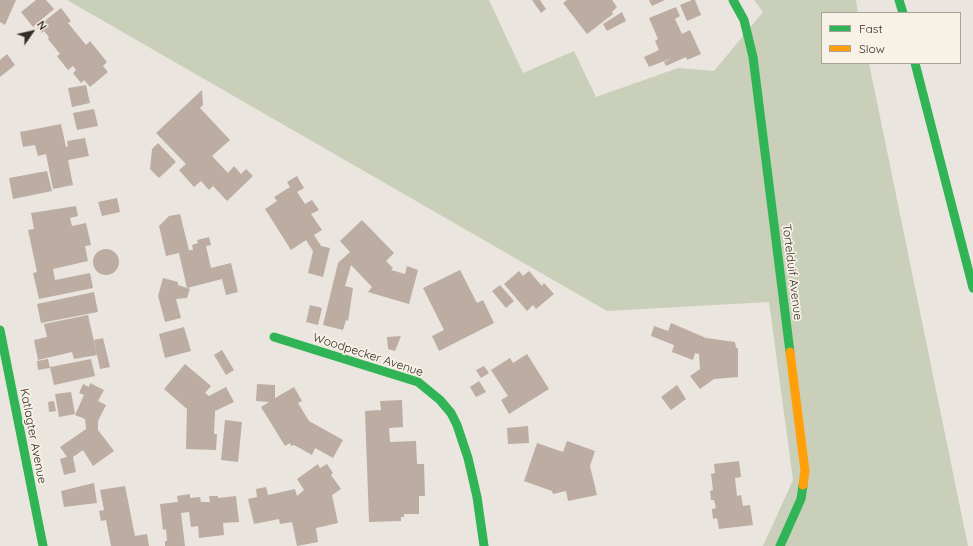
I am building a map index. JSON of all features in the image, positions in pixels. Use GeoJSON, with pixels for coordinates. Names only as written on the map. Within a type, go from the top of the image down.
{"type":"FeatureCollection","features":[{"type":"Feature","properties":{"kind":"main road","name":"Tortelduif Avenue"},"geometry":{"type":"LineString","coordinates":[[733,0],[740,10],[749,33],[753,57],[805,471],[801,499],[780,546]]}},
{"type":"Feature","properties":{"kind":"main road"},"geometry":{"type":"LineString","coordinates":[[899,0],[903,12]]}},
{"type":"Feature","properties":{"kind":"main road"},"geometry":{"type":"LineString","coordinates":[[916,64],[973,288]]}},
{"type":"Feature","properties":{"kind":"main road","name":"Katlagter Avenue"},"geometry":{"type":"LineString","coordinates":[[0,330],[43,546]]}},
{"type":"Feature","properties":{"kind":"main road","name":"Woodpecker Avenue"},"geometry":{"type":"LineString","coordinates":[[274,337],[418,382],[437,396],[451,414],[463,442],[483,528],[484,546]]}},
{"type":"Feature","properties":{"kind":"green space"},"geometry":{"type":"Polygon","coordinates":[[[67,0],[489,0],[523,73],[574,51],[596,97],[678,68],[714,71],[763,12],[754,0],[856,0],[858,12],[821,12],[821,64],[869,64],[968,546],[763,546],[793,480],[769,302],[607,311],[67,0]]]}},
{"type":"Feature","properties":{"kind":"building"},"geometry":{"type":"Polygon","coordinates":[[[0,0],[16,0],[5,25],[0,22],[0,0]]]}},
{"type":"Feature","properties":{"kind":"building"},"geometry":{"type":"Polygon","coordinates":[[[36,0],[46,0],[54,9],[33,27],[21,12],[36,0]]]}},
{"type":"Feature","properties":{"kind":"building"},"geometry":{"type":"Polygon","coordinates":[[[532,0],[540,0],[546,9],[541,13],[532,0]]]}},
{"type":"Feature","properties":{"kind":"building"},"geometry":{"type":"Polygon","coordinates":[[[567,0],[612,0],[617,7],[612,12],[613,14],[587,34],[563,3],[567,0]]]}},
{"type":"Feature","properties":{"kind":"building"},"geometry":{"type":"Polygon","coordinates":[[[649,0],[665,0],[652,6],[649,0]]]}},
{"type":"Feature","properties":{"kind":"building"},"geometry":{"type":"Polygon","coordinates":[[[695,0],[701,15],[687,21],[680,5],[695,0]]]}},
{"type":"Feature","properties":{"kind":"building"},"geometry":{"type":"Polygon","coordinates":[[[676,7],[680,16],[675,19],[682,34],[690,30],[701,54],[687,60],[686,57],[666,66],[664,62],[672,58],[649,67],[644,57],[659,50],[655,41],[658,39],[649,18],[676,7]]]}},
{"type":"Feature","properties":{"kind":"building"},"geometry":{"type":"Polygon","coordinates":[[[61,8],[71,21],[68,23],[86,45],[90,41],[107,62],[103,66],[108,72],[90,87],[84,80],[81,83],[73,73],[76,70],[73,66],[68,70],[57,56],[60,54],[48,39],[49,37],[44,31],[42,33],[37,27],[61,8]]]}},
{"type":"Feature","properties":{"kind":"building"},"geometry":{"type":"Polygon","coordinates":[[[622,12],[626,21],[607,31],[603,24],[622,12]]]}},
{"type":"Feature","properties":{"kind":"building"},"geometry":{"type":"Polygon","coordinates":[[[7,54],[15,65],[0,77],[0,60],[7,54]]]}},
{"type":"Feature","properties":{"kind":"building"},"geometry":{"type":"Polygon","coordinates":[[[86,85],[90,103],[72,107],[68,88],[86,85]]]}},
{"type":"Feature","properties":{"kind":"building"},"geometry":{"type":"Polygon","coordinates":[[[202,90],[203,105],[200,108],[230,140],[212,156],[228,173],[234,166],[241,174],[246,169],[253,176],[227,201],[213,186],[209,190],[201,181],[194,187],[179,170],[186,164],[156,133],[202,90]]]}},
{"type":"Feature","properties":{"kind":"building"},"geometry":{"type":"Polygon","coordinates":[[[94,109],[98,126],[77,130],[73,113],[94,109]]]}},
{"type":"Feature","properties":{"kind":"building"},"geometry":{"type":"Polygon","coordinates":[[[61,124],[66,147],[68,146],[67,141],[85,138],[89,156],[68,160],[73,185],[53,189],[46,154],[38,156],[35,145],[23,147],[20,132],[61,124]]]}},
{"type":"Feature","properties":{"kind":"building"},"geometry":{"type":"Polygon","coordinates":[[[158,143],[176,162],[159,178],[150,169],[152,149],[158,143]]]}},
{"type":"Feature","properties":{"kind":"building"},"geometry":{"type":"Polygon","coordinates":[[[47,171],[52,191],[13,199],[9,178],[47,171]]]}},
{"type":"Feature","properties":{"kind":"building"},"geometry":{"type":"Polygon","coordinates":[[[297,176],[304,188],[297,192],[305,204],[312,200],[319,210],[311,214],[322,230],[314,235],[321,246],[330,248],[323,277],[308,273],[313,251],[306,240],[291,250],[265,209],[277,201],[274,197],[290,187],[287,182],[297,176]]]}},
{"type":"Feature","properties":{"kind":"building"},"geometry":{"type":"Polygon","coordinates":[[[117,198],[120,212],[102,216],[98,202],[117,198]]]}},
{"type":"Feature","properties":{"kind":"building"},"geometry":{"type":"Polygon","coordinates":[[[76,206],[78,216],[70,218],[72,226],[86,223],[91,245],[85,246],[88,261],[53,269],[55,280],[90,273],[93,288],[39,299],[33,273],[37,272],[28,230],[34,229],[31,213],[76,206]]]}},
{"type":"Feature","properties":{"kind":"building"},"geometry":{"type":"Polygon","coordinates":[[[180,214],[189,250],[193,250],[192,245],[198,243],[197,240],[209,237],[211,245],[206,246],[211,268],[231,263],[238,292],[226,295],[222,279],[187,288],[179,253],[166,256],[159,226],[169,216],[180,214]]]}},
{"type":"Feature","properties":{"kind":"building"},"geometry":{"type":"Polygon","coordinates":[[[362,220],[394,253],[386,261],[393,268],[391,270],[405,274],[407,266],[418,270],[409,304],[368,292],[372,287],[351,265],[345,286],[353,288],[348,321],[346,320],[343,330],[323,325],[338,263],[350,252],[340,241],[362,220]]]}},
{"type":"Feature","properties":{"kind":"building"},"geometry":{"type":"Polygon","coordinates":[[[106,249],[115,253],[119,262],[115,271],[106,275],[97,271],[93,262],[97,253],[106,249]]]}},
{"type":"Feature","properties":{"kind":"building"},"geometry":{"type":"Polygon","coordinates":[[[460,270],[477,303],[483,300],[494,323],[439,351],[432,336],[444,330],[423,288],[460,270]]]}},
{"type":"Feature","properties":{"kind":"building"},"geometry":{"type":"Polygon","coordinates":[[[519,271],[523,276],[529,271],[542,286],[544,283],[554,294],[536,309],[533,305],[527,311],[504,284],[519,271]]]}},
{"type":"Feature","properties":{"kind":"building"},"geometry":{"type":"Polygon","coordinates":[[[163,278],[178,282],[178,285],[190,289],[187,298],[176,299],[181,318],[165,322],[158,296],[163,278]]]}},
{"type":"Feature","properties":{"kind":"building"},"geometry":{"type":"Polygon","coordinates":[[[500,285],[514,301],[506,308],[492,291],[500,285]]]}},
{"type":"Feature","properties":{"kind":"building"},"geometry":{"type":"Polygon","coordinates":[[[94,292],[98,312],[41,323],[37,304],[94,292]]]}},
{"type":"Feature","properties":{"kind":"building"},"geometry":{"type":"Polygon","coordinates":[[[310,305],[322,308],[318,325],[306,322],[310,305]]]}},
{"type":"Feature","properties":{"kind":"building"},"geometry":{"type":"Polygon","coordinates":[[[88,315],[97,355],[74,359],[72,352],[38,360],[34,340],[47,337],[44,324],[88,315]]]}},
{"type":"Feature","properties":{"kind":"building"},"geometry":{"type":"Polygon","coordinates":[[[671,323],[706,338],[735,342],[736,348],[738,348],[738,377],[714,379],[700,389],[690,376],[700,369],[699,354],[695,353],[693,360],[672,352],[674,345],[651,336],[654,326],[668,331],[671,323]]]}},
{"type":"Feature","properties":{"kind":"building"},"geometry":{"type":"Polygon","coordinates":[[[184,327],[191,351],[165,358],[159,334],[184,327]]]}},
{"type":"Feature","properties":{"kind":"building"},"geometry":{"type":"Polygon","coordinates":[[[401,336],[395,351],[388,349],[387,337],[401,336]]]}},
{"type":"Feature","properties":{"kind":"building"},"geometry":{"type":"Polygon","coordinates":[[[103,338],[110,367],[100,369],[94,340],[103,338]]]}},
{"type":"Feature","properties":{"kind":"building"},"geometry":{"type":"Polygon","coordinates":[[[222,350],[234,370],[226,375],[214,355],[222,350]]]}},
{"type":"Feature","properties":{"kind":"building"},"geometry":{"type":"Polygon","coordinates":[[[527,354],[549,389],[509,414],[501,400],[508,396],[491,370],[510,358],[513,363],[527,354]]]}},
{"type":"Feature","properties":{"kind":"building"},"geometry":{"type":"Polygon","coordinates":[[[48,359],[50,368],[38,370],[37,361],[48,359]]]}},
{"type":"Feature","properties":{"kind":"building"},"geometry":{"type":"Polygon","coordinates":[[[91,359],[95,376],[54,385],[50,367],[91,359]]]}},
{"type":"Feature","properties":{"kind":"building"},"geometry":{"type":"Polygon","coordinates":[[[185,364],[211,386],[205,393],[209,396],[226,387],[234,402],[215,411],[214,434],[217,434],[216,450],[186,449],[187,409],[164,389],[185,364]]]}},
{"type":"Feature","properties":{"kind":"building"},"geometry":{"type":"Polygon","coordinates":[[[484,366],[489,373],[481,378],[476,370],[484,366]]]}},
{"type":"Feature","properties":{"kind":"building"},"geometry":{"type":"Polygon","coordinates":[[[479,381],[486,392],[476,397],[470,387],[479,381]]]}},
{"type":"Feature","properties":{"kind":"building"},"geometry":{"type":"Polygon","coordinates":[[[90,383],[104,390],[98,401],[106,405],[98,421],[98,430],[114,451],[93,466],[83,450],[73,457],[76,472],[64,475],[60,459],[67,457],[60,447],[86,429],[85,419],[75,415],[84,395],[79,393],[83,384],[89,387],[90,383]]]}},
{"type":"Feature","properties":{"kind":"building"},"geometry":{"type":"Polygon","coordinates":[[[257,384],[275,385],[275,398],[294,387],[302,401],[298,403],[309,421],[343,440],[333,458],[315,448],[312,455],[294,445],[291,446],[290,443],[285,446],[261,407],[269,402],[256,401],[257,384]]]}},
{"type":"Feature","properties":{"kind":"building"},"geometry":{"type":"Polygon","coordinates":[[[677,385],[686,399],[671,410],[661,397],[677,385]]]}},
{"type":"Feature","properties":{"kind":"building"},"geometry":{"type":"Polygon","coordinates":[[[71,392],[75,414],[59,417],[55,394],[71,392]]]}},
{"type":"Feature","properties":{"kind":"building"},"geometry":{"type":"Polygon","coordinates":[[[402,400],[403,427],[389,428],[390,442],[416,441],[417,464],[424,464],[425,496],[419,496],[419,514],[404,514],[404,517],[401,517],[401,521],[369,522],[365,411],[381,410],[380,401],[402,400]]]}},
{"type":"Feature","properties":{"kind":"building"},"geometry":{"type":"Polygon","coordinates":[[[54,401],[56,411],[49,412],[48,402],[54,401]]]}},
{"type":"Feature","properties":{"kind":"building"},"geometry":{"type":"Polygon","coordinates":[[[225,420],[242,422],[238,462],[221,460],[225,420]]]}},
{"type":"Feature","properties":{"kind":"building"},"geometry":{"type":"Polygon","coordinates":[[[528,426],[529,443],[508,444],[507,428],[528,426]]]}},
{"type":"Feature","properties":{"kind":"building"},"geometry":{"type":"Polygon","coordinates":[[[567,441],[595,451],[590,466],[597,495],[568,501],[566,491],[553,494],[552,491],[524,481],[537,443],[563,452],[567,441]]]}},
{"type":"Feature","properties":{"kind":"building"},"geometry":{"type":"Polygon","coordinates":[[[739,461],[741,477],[735,478],[737,496],[741,495],[743,506],[750,505],[753,525],[719,529],[717,518],[713,519],[712,509],[716,508],[714,500],[711,500],[710,491],[713,490],[711,474],[715,473],[714,464],[739,461]]]}},
{"type":"Feature","properties":{"kind":"building"},"geometry":{"type":"Polygon","coordinates":[[[318,464],[320,468],[327,464],[333,473],[331,475],[341,489],[332,495],[338,523],[316,528],[318,542],[297,546],[292,522],[280,524],[279,519],[254,524],[248,499],[257,497],[256,489],[266,487],[268,495],[295,489],[297,496],[304,490],[297,479],[318,464]]]}},
{"type":"Feature","properties":{"kind":"building"},"geometry":{"type":"Polygon","coordinates":[[[94,483],[97,503],[64,507],[61,491],[94,483]]]}},
{"type":"Feature","properties":{"kind":"building"},"geometry":{"type":"Polygon","coordinates":[[[125,486],[135,536],[147,534],[149,546],[111,546],[106,520],[101,521],[99,511],[104,510],[100,490],[125,486]]]}},
{"type":"Feature","properties":{"kind":"building"},"geometry":{"type":"Polygon","coordinates":[[[190,494],[190,498],[200,497],[201,502],[210,502],[209,496],[218,496],[218,498],[236,496],[239,522],[223,523],[224,535],[199,538],[198,526],[191,527],[189,512],[181,513],[185,546],[165,546],[165,541],[167,541],[166,529],[163,530],[160,504],[178,502],[177,496],[190,494]]]}},
{"type":"Feature","properties":{"kind":"traffic: fast"},"geometry":{"type":"LineString","coordinates":[[733,0],[744,20],[753,57],[790,352]]}},
{"type":"Feature","properties":{"kind":"traffic: fast"},"geometry":{"type":"LineString","coordinates":[[899,0],[903,12]]}},
{"type":"Feature","properties":{"kind":"traffic: fast"},"geometry":{"type":"LineString","coordinates":[[915,64],[973,288]]}},
{"type":"Feature","properties":{"kind":"traffic: fast"},"geometry":{"type":"LineString","coordinates":[[0,330],[43,546]]}},
{"type":"Feature","properties":{"kind":"traffic: fast"},"geometry":{"type":"LineString","coordinates":[[274,337],[418,382],[440,400],[451,413],[457,425],[468,458],[477,497],[484,546]]}},
{"type":"Feature","properties":{"kind":"traffic: fast"},"geometry":{"type":"LineString","coordinates":[[780,546],[801,499],[803,485]]}},
{"type":"Feature","properties":{"kind":"traffic: slow"},"geometry":{"type":"LineString","coordinates":[[790,352],[805,471],[803,485]]}}]}
